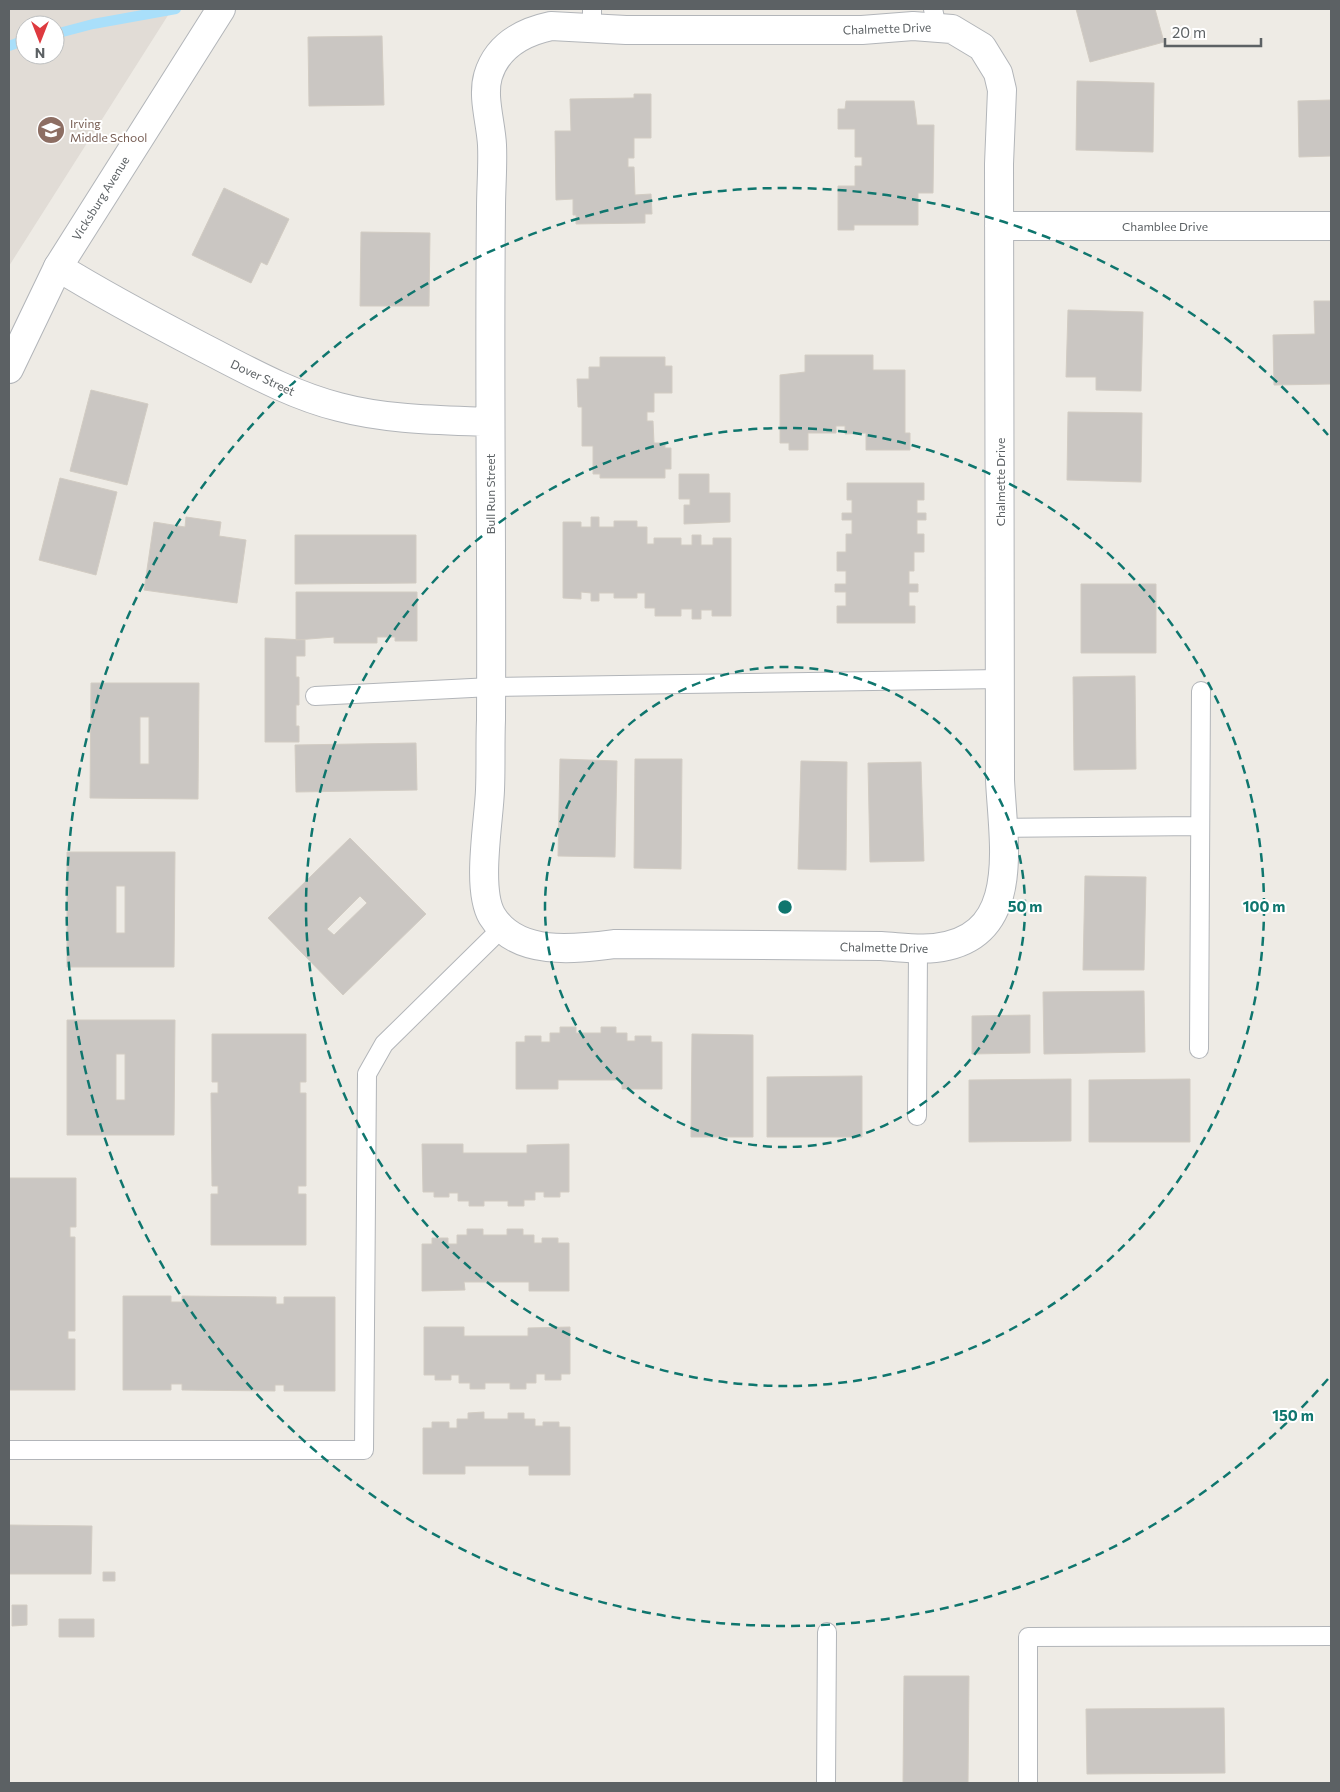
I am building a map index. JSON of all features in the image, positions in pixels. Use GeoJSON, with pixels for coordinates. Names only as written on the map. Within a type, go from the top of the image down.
{"type":"FeatureCollection","features":[{"type":"Feature","properties":{"kind":"street","name":"Vicksburg Avenue"},"geometry":{"type":"LineString","coordinates":[[9,369],[58,267],[221,9]]}},
{"type":"Feature","properties":{"kind":"street","name":"Chalmette Drive"},"geometry":{"type":"LineString","coordinates":[[498,58],[513,39],[529,31],[592,18],[626,30],[862,30],[935,18],[982,47],[998,73],[1002,90],[1000,226],[1000,679],[1004,876],[999,900],[991,918],[983,928],[968,939],[935,948],[918,949],[881,946],[615,944],[576,949],[533,944],[513,936],[502,928]]}},
{"type":"Feature","properties":{"kind":"street","name":"Bull Run Street"},"geometry":{"type":"LineString","coordinates":[[498,58],[489,73],[485,89],[492,147],[490,790],[484,875],[486,901],[492,916],[502,928]]}},
{"type":"Feature","properties":{"kind":"street","name":"Chamblee Drive"},"geometry":{"type":"LineString","coordinates":[[1000,226],[1331,226]]}},
{"type":"Feature","properties":{"kind":"street","name":"Dover Street"},"geometry":{"type":"LineString","coordinates":[[58,267],[109,299],[262,378],[338,407],[380,416],[490,422]]}},
{"type":"Feature","properties":{"kind":"lane"},"geometry":{"type":"LineString","coordinates":[[315,696],[491,687],[1000,679]]}},
{"type":"Feature","properties":{"kind":"lane"},"geometry":{"type":"LineString","coordinates":[[1199,1049],[1201,691]]}},
{"type":"Feature","properties":{"kind":"lane"},"geometry":{"type":"LineString","coordinates":[[1002,828],[1200,826]]}},
{"type":"Feature","properties":{"kind":"lane"},"geometry":{"type":"LineString","coordinates":[[9,1450],[364,1450],[368,1074],[384,1044],[502,928]]}},
{"type":"Feature","properties":{"kind":"lane"},"geometry":{"type":"LineString","coordinates":[[917,1116],[918,949]]}},
{"type":"Feature","properties":{"kind":"lane"},"geometry":{"type":"LineString","coordinates":[[826,1783],[827,1632]]}},
{"type":"Feature","properties":{"kind":"lane"},"geometry":{"type":"LineString","coordinates":[[1028,1783],[1028,1637],[1331,1636]]}},
{"type":"Feature","properties":{"kind":"shaded area","name":"Irving Middle School"},"geometry":{"type":"Polygon","coordinates":[[[9,9],[172,9],[9,266],[9,9]]]}},
{"type":"Feature","properties":{"kind":"building"},"geometry":{"type":"Polygon","coordinates":[[[1076,9],[1155,9],[1164,42],[1090,62],[1076,9]]]}},
{"type":"Feature","properties":{"kind":"building"},"geometry":{"type":"Polygon","coordinates":[[[382,36],[384,105],[309,106],[308,37],[382,36]]]}},
{"type":"Feature","properties":{"kind":"building"},"geometry":{"type":"Polygon","coordinates":[[[1077,81],[1154,83],[1153,152],[1076,150],[1077,81]]]}},
{"type":"Feature","properties":{"kind":"building"},"geometry":{"type":"Polygon","coordinates":[[[634,94],[651,94],[651,138],[634,138],[634,158],[628,158],[628,167],[634,167],[635,195],[651,194],[652,214],[645,214],[645,223],[576,224],[576,215],[573,215],[573,199],[556,200],[555,131],[571,131],[570,99],[634,98],[634,94]]]}},
{"type":"Feature","properties":{"kind":"building"},"geometry":{"type":"Polygon","coordinates":[[[1331,100],[1331,156],[1299,157],[1298,101],[1331,100]]]}},
{"type":"Feature","properties":{"kind":"building"},"geometry":{"type":"Polygon","coordinates":[[[846,101],[914,101],[917,125],[934,125],[933,193],[918,193],[918,225],[854,225],[854,230],[838,230],[838,186],[855,186],[855,166],[862,166],[862,157],[855,157],[855,129],[838,129],[838,109],[845,109],[846,101]]]}},
{"type":"Feature","properties":{"kind":"building"},"geometry":{"type":"Polygon","coordinates":[[[224,188],[289,219],[267,265],[261,262],[251,283],[192,255],[224,188]]]}},
{"type":"Feature","properties":{"kind":"building"},"geometry":{"type":"Polygon","coordinates":[[[361,232],[430,233],[429,306],[360,306],[361,232]]]}},
{"type":"Feature","properties":{"kind":"building"},"geometry":{"type":"Polygon","coordinates":[[[1314,301],[1331,301],[1331,384],[1274,385],[1273,335],[1315,334],[1314,301]]]}},
{"type":"Feature","properties":{"kind":"building"},"geometry":{"type":"Polygon","coordinates":[[[1068,310],[1143,312],[1141,391],[1096,390],[1096,377],[1066,377],[1068,310]]]}},
{"type":"Feature","properties":{"kind":"building"},"geometry":{"type":"Polygon","coordinates":[[[805,355],[873,355],[873,370],[905,370],[905,433],[910,433],[910,450],[866,450],[866,433],[845,434],[845,426],[836,426],[836,433],[808,433],[808,450],[789,450],[789,443],[780,443],[780,375],[805,372],[805,355]]]}},
{"type":"Feature","properties":{"kind":"building"},"geometry":{"type":"Polygon","coordinates":[[[600,357],[665,357],[665,366],[672,366],[672,393],[654,393],[654,412],[647,412],[647,421],[653,421],[654,443],[665,443],[665,448],[671,448],[671,469],[665,469],[665,478],[600,478],[600,474],[593,474],[593,446],[582,446],[582,407],[578,407],[577,379],[589,379],[589,367],[600,367],[600,357]]]}},
{"type":"Feature","properties":{"kind":"building"},"geometry":{"type":"Polygon","coordinates":[[[91,390],[148,404],[127,485],[70,471],[91,390]]]}},
{"type":"Feature","properties":{"kind":"building"},"geometry":{"type":"Polygon","coordinates":[[[1068,412],[1142,413],[1141,482],[1067,480],[1068,412]]]}},
{"type":"Feature","properties":{"kind":"building"},"geometry":{"type":"Polygon","coordinates":[[[679,474],[709,474],[709,493],[730,493],[730,522],[684,524],[684,505],[690,505],[690,499],[679,499],[679,474]]]}},
{"type":"Feature","properties":{"kind":"building"},"geometry":{"type":"Polygon","coordinates":[[[60,478],[117,492],[96,575],[39,560],[60,478]]]}},
{"type":"Feature","properties":{"kind":"building"},"geometry":{"type":"Polygon","coordinates":[[[847,483],[924,483],[924,500],[917,500],[917,513],[926,513],[926,520],[917,520],[917,534],[924,534],[924,552],[914,552],[914,571],[909,571],[909,584],[918,584],[918,592],[909,592],[909,606],[915,606],[915,623],[837,623],[837,606],[846,606],[846,592],[835,592],[835,584],[846,584],[846,571],[837,571],[837,552],[846,552],[846,534],[852,534],[852,520],[842,520],[842,513],[852,513],[852,500],[847,500],[847,483]]]}},
{"type":"Feature","properties":{"kind":"building"},"geometry":{"type":"Polygon","coordinates":[[[186,517],[221,522],[219,536],[246,540],[237,603],[144,590],[154,522],[185,527],[186,517]]]}},
{"type":"Feature","properties":{"kind":"building"},"geometry":{"type":"Polygon","coordinates":[[[591,517],[599,517],[599,527],[614,527],[614,521],[637,521],[637,527],[647,527],[647,544],[654,544],[654,538],[681,538],[681,545],[692,545],[692,535],[701,535],[701,545],[713,545],[713,538],[731,538],[731,616],[712,616],[712,610],[701,610],[701,619],[692,619],[692,609],[681,609],[681,616],[655,616],[655,608],[645,608],[645,593],[637,593],[637,598],[614,598],[614,593],[599,593],[599,601],[591,601],[591,593],[581,592],[581,599],[563,598],[563,522],[581,522],[581,527],[591,527],[591,517]]]}},
{"type":"Feature","properties":{"kind":"building"},"geometry":{"type":"Polygon","coordinates":[[[295,535],[416,535],[416,583],[295,584],[295,535]]]}},
{"type":"Feature","properties":{"kind":"building"},"geometry":{"type":"Polygon","coordinates":[[[1081,584],[1156,584],[1156,653],[1081,653],[1081,584]]]}},
{"type":"Feature","properties":{"kind":"building"},"geometry":{"type":"Polygon","coordinates":[[[296,592],[417,592],[417,641],[395,641],[395,637],[377,637],[377,643],[334,643],[334,637],[296,640],[296,592]]]}},
{"type":"Feature","properties":{"kind":"building"},"geometry":{"type":"Polygon","coordinates":[[[265,638],[305,640],[305,656],[296,656],[296,677],[299,677],[299,705],[296,705],[296,726],[299,726],[299,742],[265,742],[265,638]]]}},
{"type":"Feature","properties":{"kind":"building"},"geometry":{"type":"Polygon","coordinates":[[[1135,676],[1136,769],[1074,770],[1073,677],[1135,676]]]}},
{"type":"Feature","properties":{"kind":"building"},"geometry":{"type":"Polygon","coordinates":[[[91,683],[199,683],[198,799],[90,798],[91,683]],[[140,717],[140,764],[149,764],[149,717],[140,717]]]}},
{"type":"Feature","properties":{"kind":"building"},"geometry":{"type":"Polygon","coordinates":[[[416,743],[417,790],[296,792],[295,745],[416,743]]]}},
{"type":"Feature","properties":{"kind":"building"},"geometry":{"type":"Polygon","coordinates":[[[560,759],[617,761],[615,857],[558,856],[560,759]]]}},
{"type":"Feature","properties":{"kind":"building"},"geometry":{"type":"Polygon","coordinates":[[[635,759],[682,759],[681,869],[634,868],[635,759]]]}},
{"type":"Feature","properties":{"kind":"building"},"geometry":{"type":"Polygon","coordinates":[[[801,761],[847,762],[846,870],[798,869],[801,761]]]}},
{"type":"Feature","properties":{"kind":"building"},"geometry":{"type":"Polygon","coordinates":[[[921,762],[924,861],[870,862],[868,763],[921,762]]]}},
{"type":"Feature","properties":{"kind":"building"},"geometry":{"type":"Polygon","coordinates":[[[350,838],[426,914],[343,995],[268,918],[350,838]],[[360,896],[327,929],[334,935],[367,903],[360,896]]]}},
{"type":"Feature","properties":{"kind":"building"},"geometry":{"type":"Polygon","coordinates":[[[67,852],[175,852],[174,967],[67,967],[67,852]],[[116,886],[116,933],[125,933],[125,886],[116,886]]]}},
{"type":"Feature","properties":{"kind":"building"},"geometry":{"type":"Polygon","coordinates":[[[1085,876],[1146,877],[1144,970],[1083,970],[1085,876]]]}},
{"type":"Feature","properties":{"kind":"building"},"geometry":{"type":"Polygon","coordinates":[[[1144,991],[1145,1052],[1044,1054],[1043,992],[1144,991]]]}},
{"type":"Feature","properties":{"kind":"building"},"geometry":{"type":"Polygon","coordinates":[[[1030,1015],[1030,1053],[972,1054],[972,1016],[1030,1015]]]}},
{"type":"Feature","properties":{"kind":"building"},"geometry":{"type":"Polygon","coordinates":[[[67,1020],[175,1020],[174,1135],[67,1135],[67,1020]],[[116,1054],[116,1100],[125,1100],[125,1054],[116,1054]]]}},
{"type":"Feature","properties":{"kind":"building"},"geometry":{"type":"Polygon","coordinates":[[[560,1027],[576,1027],[576,1033],[601,1033],[601,1027],[616,1027],[616,1033],[627,1033],[627,1041],[635,1041],[635,1036],[651,1036],[651,1042],[662,1042],[662,1089],[622,1089],[622,1080],[558,1080],[558,1089],[516,1089],[516,1042],[525,1042],[525,1036],[541,1036],[541,1042],[550,1042],[550,1033],[560,1033],[560,1027]]]}},
{"type":"Feature","properties":{"kind":"building"},"geometry":{"type":"Polygon","coordinates":[[[212,1034],[306,1034],[306,1082],[300,1082],[300,1093],[306,1093],[306,1186],[298,1186],[298,1194],[306,1194],[306,1245],[211,1245],[211,1194],[218,1194],[218,1186],[212,1186],[211,1093],[218,1093],[218,1082],[212,1082],[212,1034]]]}},
{"type":"Feature","properties":{"kind":"building"},"geometry":{"type":"Polygon","coordinates":[[[692,1034],[753,1035],[753,1137],[691,1137],[692,1034]]]}},
{"type":"Feature","properties":{"kind":"building"},"geometry":{"type":"Polygon","coordinates":[[[862,1076],[862,1137],[767,1137],[767,1077],[862,1076]]]}},
{"type":"Feature","properties":{"kind":"building"},"geometry":{"type":"Polygon","coordinates":[[[1071,1079],[1071,1141],[969,1142],[969,1080],[1071,1079]]]}},
{"type":"Feature","properties":{"kind":"building"},"geometry":{"type":"Polygon","coordinates":[[[1190,1079],[1190,1142],[1089,1142],[1089,1080],[1190,1079]]]}},
{"type":"Feature","properties":{"kind":"building"},"geometry":{"type":"Polygon","coordinates":[[[422,1144],[463,1144],[463,1153],[527,1153],[527,1145],[569,1144],[569,1192],[560,1192],[560,1197],[544,1197],[544,1192],[535,1192],[535,1200],[524,1200],[524,1206],[508,1206],[508,1201],[484,1201],[484,1206],[469,1206],[469,1201],[458,1201],[458,1193],[449,1193],[449,1197],[434,1197],[434,1192],[423,1192],[422,1144]]]}},
{"type":"Feature","properties":{"kind":"building"},"geometry":{"type":"Polygon","coordinates":[[[9,1178],[76,1178],[76,1227],[70,1227],[70,1237],[75,1237],[75,1331],[68,1331],[68,1339],[75,1339],[75,1390],[9,1390],[9,1178]]]}},
{"type":"Feature","properties":{"kind":"building"},"geometry":{"type":"Polygon","coordinates":[[[467,1229],[483,1229],[483,1235],[507,1235],[507,1229],[523,1229],[523,1235],[534,1235],[534,1243],[542,1243],[542,1238],[558,1238],[558,1243],[569,1243],[569,1291],[529,1291],[529,1282],[464,1282],[465,1290],[422,1291],[422,1244],[432,1244],[432,1238],[448,1238],[448,1244],[457,1244],[457,1235],[467,1235],[467,1229]]]}},
{"type":"Feature","properties":{"kind":"building"},"geometry":{"type":"Polygon","coordinates":[[[123,1296],[171,1296],[171,1302],[182,1302],[182,1296],[276,1297],[276,1304],[284,1304],[284,1297],[335,1297],[335,1391],[284,1391],[284,1385],[275,1385],[275,1391],[182,1390],[182,1384],[171,1384],[171,1390],[123,1390],[123,1296]]]}},
{"type":"Feature","properties":{"kind":"building"},"geometry":{"type":"Polygon","coordinates":[[[424,1327],[464,1327],[464,1336],[528,1336],[528,1328],[570,1327],[570,1374],[561,1374],[561,1380],[545,1380],[545,1374],[536,1374],[536,1383],[526,1383],[526,1389],[510,1389],[510,1383],[485,1383],[485,1389],[470,1389],[470,1383],[459,1383],[459,1375],[451,1375],[451,1380],[435,1380],[435,1375],[424,1375],[424,1327]]]}},
{"type":"Feature","properties":{"kind":"building"},"geometry":{"type":"Polygon","coordinates":[[[484,1412],[484,1419],[508,1419],[508,1413],[524,1413],[524,1419],[535,1419],[535,1426],[543,1426],[543,1422],[559,1422],[559,1427],[570,1427],[570,1475],[529,1475],[529,1466],[465,1466],[465,1474],[423,1474],[423,1428],[432,1428],[432,1422],[449,1422],[449,1428],[457,1428],[457,1419],[468,1419],[468,1413],[484,1412]]]}},
{"type":"Feature","properties":{"kind":"building"},"geometry":{"type":"Polygon","coordinates":[[[9,1525],[92,1526],[91,1574],[9,1574],[9,1525]]]}},
{"type":"Feature","properties":{"kind":"building"},"geometry":{"type":"Polygon","coordinates":[[[103,1572],[115,1572],[115,1581],[103,1581],[103,1572]]]}},
{"type":"Feature","properties":{"kind":"building"},"geometry":{"type":"Polygon","coordinates":[[[12,1605],[27,1605],[27,1625],[12,1626],[12,1605]]]}},
{"type":"Feature","properties":{"kind":"building"},"geometry":{"type":"Polygon","coordinates":[[[59,1619],[94,1619],[94,1637],[59,1637],[59,1619]]]}},
{"type":"Feature","properties":{"kind":"building"},"geometry":{"type":"Polygon","coordinates":[[[904,1676],[969,1676],[968,1783],[903,1783],[904,1676]]]}},
{"type":"Feature","properties":{"kind":"building"},"geometry":{"type":"Polygon","coordinates":[[[1224,1708],[1225,1773],[1087,1774],[1086,1709],[1224,1708]]]}},
{"type":"Feature","properties":{"kind":"waterway"},"geometry":{"type":"LineString","coordinates":[[65,31],[93,24],[176,9]]}},
{"type":"Feature","properties":{"kind":"waterway"},"geometry":{"type":"LineString","coordinates":[[9,46],[15,44]]}},
{"type":"Feature","properties":{"kind":"place","name":"Irving Middle School"},"geometry":{"type":"Point","coordinates":[51,130]}}]}
